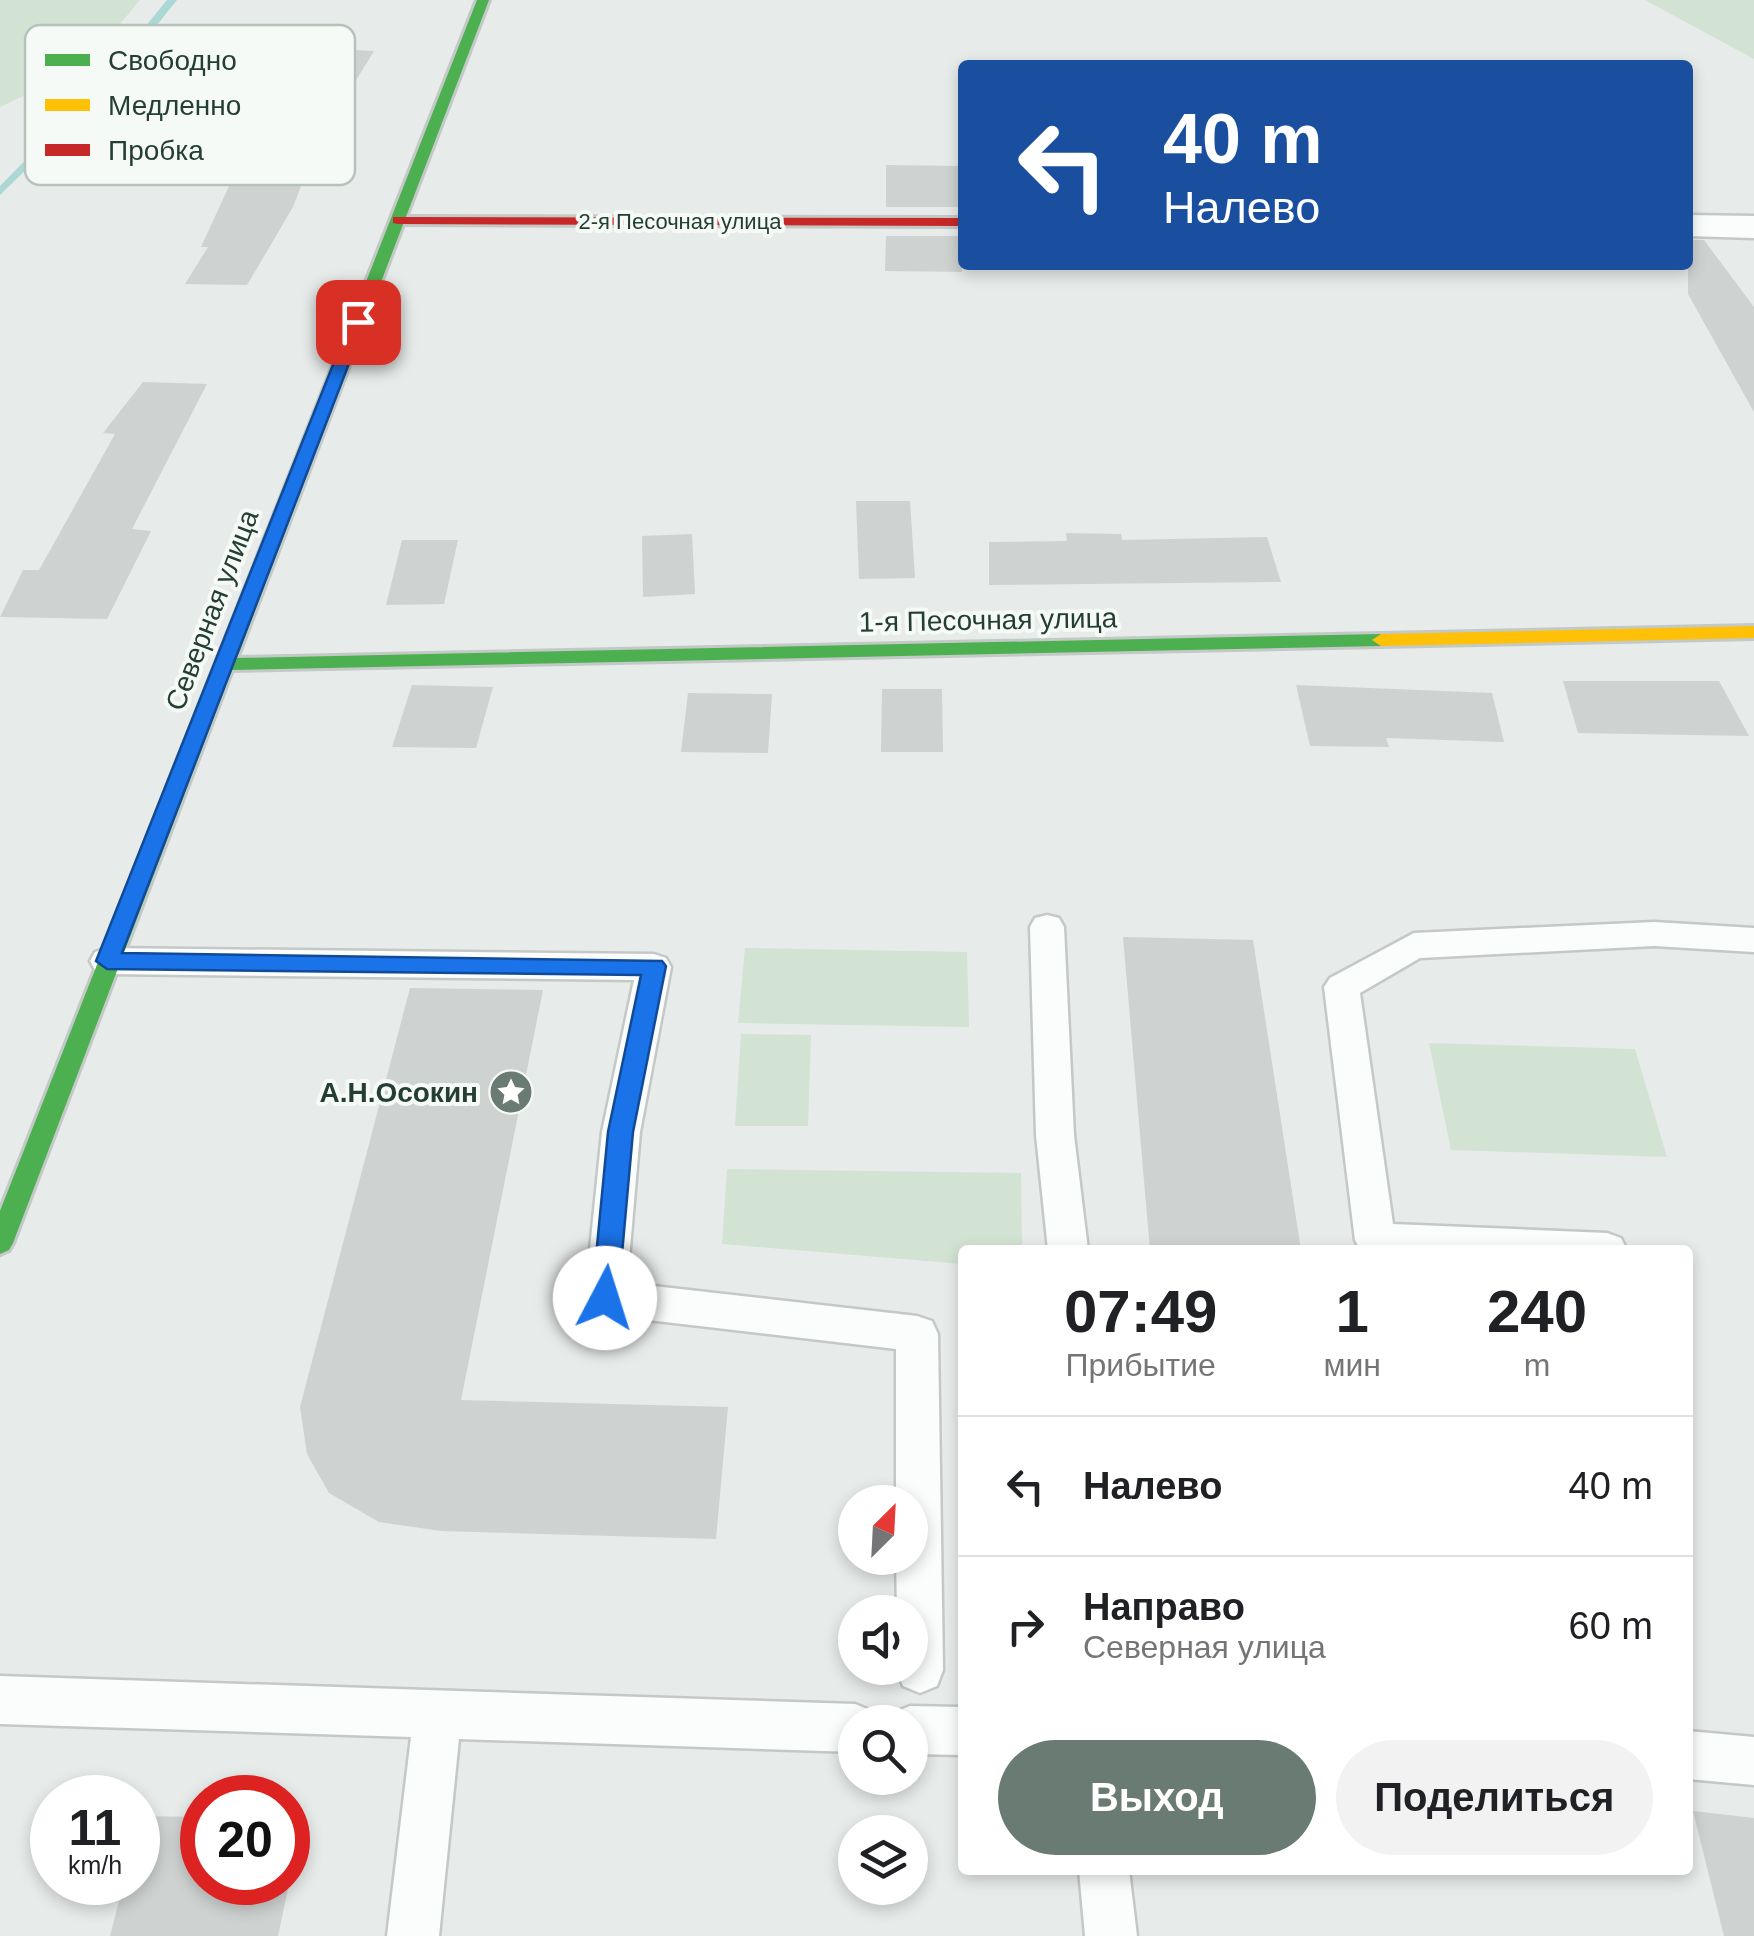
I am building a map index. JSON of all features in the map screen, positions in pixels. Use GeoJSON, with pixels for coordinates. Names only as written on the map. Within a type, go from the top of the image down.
{"type":"FeatureCollection","features":[{"type":"Feature","properties":{"kind":"main road","name":"Северная улица"},"geometry":{"type":"LineString","coordinates":[[0,1243],[482,0]]}},
{"type":"Feature","properties":{"kind":"main road","name":"2-я Песочная улица"},"geometry":{"type":"LineString","coordinates":[[398,220],[958,222]]}},
{"type":"Feature","properties":{"kind":"main road","name":"1-я Песочная улица"},"geometry":{"type":"LineString","coordinates":[[223,664],[298,666],[1754,632]]}},
{"type":"Feature","properties":{"kind":"street"},"geometry":{"type":"LineString","coordinates":[[1693,226],[1754,226]]}},
{"type":"Feature","properties":{"kind":"lane"},"geometry":{"type":"LineString","coordinates":[[1048,926],[1055,1136],[1067,1245]]}},
{"type":"Feature","properties":{"kind":"lane"},"geometry":{"type":"LineString","coordinates":[[1491,1245],[1375,1240],[1342,987],[1414,946],[1654,934],[1754,940]]}},
{"type":"Feature","properties":{"kind":"lane"},"geometry":{"type":"LineString","coordinates":[[107,961],[654,966],[621,1132],[605,1298],[917,1334],[919,1595]]}},
{"type":"Feature","properties":{"kind":"lane"},"geometry":{"type":"LineString","coordinates":[[0,1700],[838,1727]]}},
{"type":"Feature","properties":{"kind":"lane"},"geometry":{"type":"LineString","coordinates":[[413,1936],[438,1715]]}},
{"type":"Feature","properties":{"kind":"lane"},"geometry":{"type":"LineString","coordinates":[[928,1730],[958,1731]]}},
{"type":"Feature","properties":{"kind":"lane"},"geometry":{"type":"LineString","coordinates":[[1693,1755],[1754,1761]]}},
{"type":"Feature","properties":{"kind":"lane"},"geometry":{"type":"LineString","coordinates":[[1105,1875],[1112,1936]]}},
{"type":"Feature","properties":{"kind":"green space"},"geometry":{"type":"Polygon","coordinates":[[[0,0],[140,0],[119,25],[25,25],[25,95],[0,107],[0,0]]]}},
{"type":"Feature","properties":{"kind":"green space"},"geometry":{"type":"Polygon","coordinates":[[[1645,0],[1754,0],[1754,59],[1645,0]]]}},
{"type":"Feature","properties":{"kind":"green space"},"geometry":{"type":"Polygon","coordinates":[[[745,948],[967,952],[969,1027],[738,1023],[745,948]]]}},
{"type":"Feature","properties":{"kind":"green space"},"geometry":{"type":"Polygon","coordinates":[[[741,1034],[811,1035],[808,1126],[735,1126],[741,1034]]]}},
{"type":"Feature","properties":{"kind":"green space"},"geometry":{"type":"Polygon","coordinates":[[[1429,1043],[1635,1049],[1667,1157],[1451,1150],[1429,1043]]]}},
{"type":"Feature","properties":{"kind":"green space"},"geometry":{"type":"Polygon","coordinates":[[[727,1169],[1021,1173],[1022,1245],[958,1245],[958,1264],[722,1244],[727,1169]]]}},
{"type":"Feature","properties":{"kind":"building"},"geometry":{"type":"Polygon","coordinates":[[[355,50],[374,51],[355,82],[355,50]]]}},
{"type":"Feature","properties":{"kind":"building"},"geometry":{"type":"Polygon","coordinates":[[[886,165],[958,166],[958,207],[886,207],[886,165]]]}},
{"type":"Feature","properties":{"kind":"building"},"geometry":{"type":"Polygon","coordinates":[[[230,185],[301,185],[293,207],[247,285],[185,284],[208,247],[201,247],[230,185]]]}},
{"type":"Feature","properties":{"kind":"building"},"geometry":{"type":"Polygon","coordinates":[[[886,236],[958,236],[958,270],[962,272],[885,271],[886,236]]]}},
{"type":"Feature","properties":{"kind":"building"},"geometry":{"type":"Polygon","coordinates":[[[1693,240],[1704,240],[1754,307],[1754,412],[1688,294],[1693,240]]]}},
{"type":"Feature","properties":{"kind":"building"},"geometry":{"type":"Polygon","coordinates":[[[143,382],[207,384],[132,529],[151,531],[107,619],[0,617],[23,570],[39,570],[115,434],[103,433],[143,382]]]}},
{"type":"Feature","properties":{"kind":"building"},"geometry":{"type":"Polygon","coordinates":[[[856,501],[910,501],[915,578],[859,579],[856,501]]]}},
{"type":"Feature","properties":{"kind":"building"},"geometry":{"type":"Polygon","coordinates":[[[1066,533],[1121,534],[1122,540],[1267,537],[1281,582],[989,585],[989,542],[1067,541],[1066,533]]]}},
{"type":"Feature","properties":{"kind":"building"},"geometry":{"type":"Polygon","coordinates":[[[692,534],[695,594],[643,597],[642,536],[692,534]]]}},
{"type":"Feature","properties":{"kind":"building"},"geometry":{"type":"Polygon","coordinates":[[[402,540],[458,540],[444,604],[386,605],[402,540]]]}},
{"type":"Feature","properties":{"kind":"building"},"geometry":{"type":"Polygon","coordinates":[[[1563,681],[1719,681],[1749,736],[1578,733],[1563,681]]]}},
{"type":"Feature","properties":{"kind":"building"},"geometry":{"type":"Polygon","coordinates":[[[412,685],[493,687],[476,748],[392,747],[412,685]]]}},
{"type":"Feature","properties":{"kind":"building"},"geometry":{"type":"Polygon","coordinates":[[[1296,685],[1492,693],[1504,742],[1386,738],[1389,747],[1310,746],[1296,685]]]}},
{"type":"Feature","properties":{"kind":"building"},"geometry":{"type":"Polygon","coordinates":[[[882,689],[942,689],[943,752],[881,752],[882,689]]]}},
{"type":"Feature","properties":{"kind":"building"},"geometry":{"type":"Polygon","coordinates":[[[688,693],[772,694],[768,753],[681,752],[688,693]]]}},
{"type":"Feature","properties":{"kind":"building"},"geometry":{"type":"Polygon","coordinates":[[[1123,937],[1253,940],[1300,1245],[1150,1245],[1123,937]]]}},
{"type":"Feature","properties":{"kind":"building"},"geometry":{"type":"Polygon","coordinates":[[[410,988],[543,990],[461,1400],[728,1407],[716,1539],[441,1531],[379,1522],[329,1493],[307,1454],[300,1407],[410,988]]]}},
{"type":"Feature","properties":{"kind":"building"},"geometry":{"type":"Polygon","coordinates":[[[1693,1811],[1754,1818],[1754,1936],[1724,1936],[1693,1811]]]}},
{"type":"Feature","properties":{"kind":"building"},"geometry":{"type":"Polygon","coordinates":[[[160,1816],[180,1817],[180,1905],[285,1905],[278,1936],[110,1936],[118,1905],[160,1905],[160,1816]]]}},
{"type":"Feature","properties":{"kind":"waterway"},"geometry":{"type":"LineString","coordinates":[[152,25],[172,0]]}},
{"type":"Feature","properties":{"kind":"waterway"},"geometry":{"type":"LineString","coordinates":[[0,192],[25,167]]}},
{"type":"Feature","properties":{"kind":"traffic: fast"},"geometry":{"type":"LineString","coordinates":[[0,1243],[483,0]]}},
{"type":"Feature","properties":{"kind":"traffic: fast"},"geometry":{"type":"LineString","coordinates":[[223,664],[1381,640]]}},
{"type":"Feature","properties":{"kind":"traffic: slow"},"geometry":{"type":"LineString","coordinates":[[1381,640],[1754,632]]}},
{"type":"Feature","properties":{"kind":"traffic: jam"},"geometry":{"type":"LineString","coordinates":[[398,220],[958,222]]}},
{"type":"Feature","properties":{"kind":"place","name":"А.Н.Осокин"},"geometry":{"type":"Point","coordinates":[511,1092]}},
{"type":"Feature","properties":{"kind":"route"},"geometry":{"type":"LineString","coordinates":[[358,322],[107,961],[654,966],[621,1132],[605,1298]]}}]}
